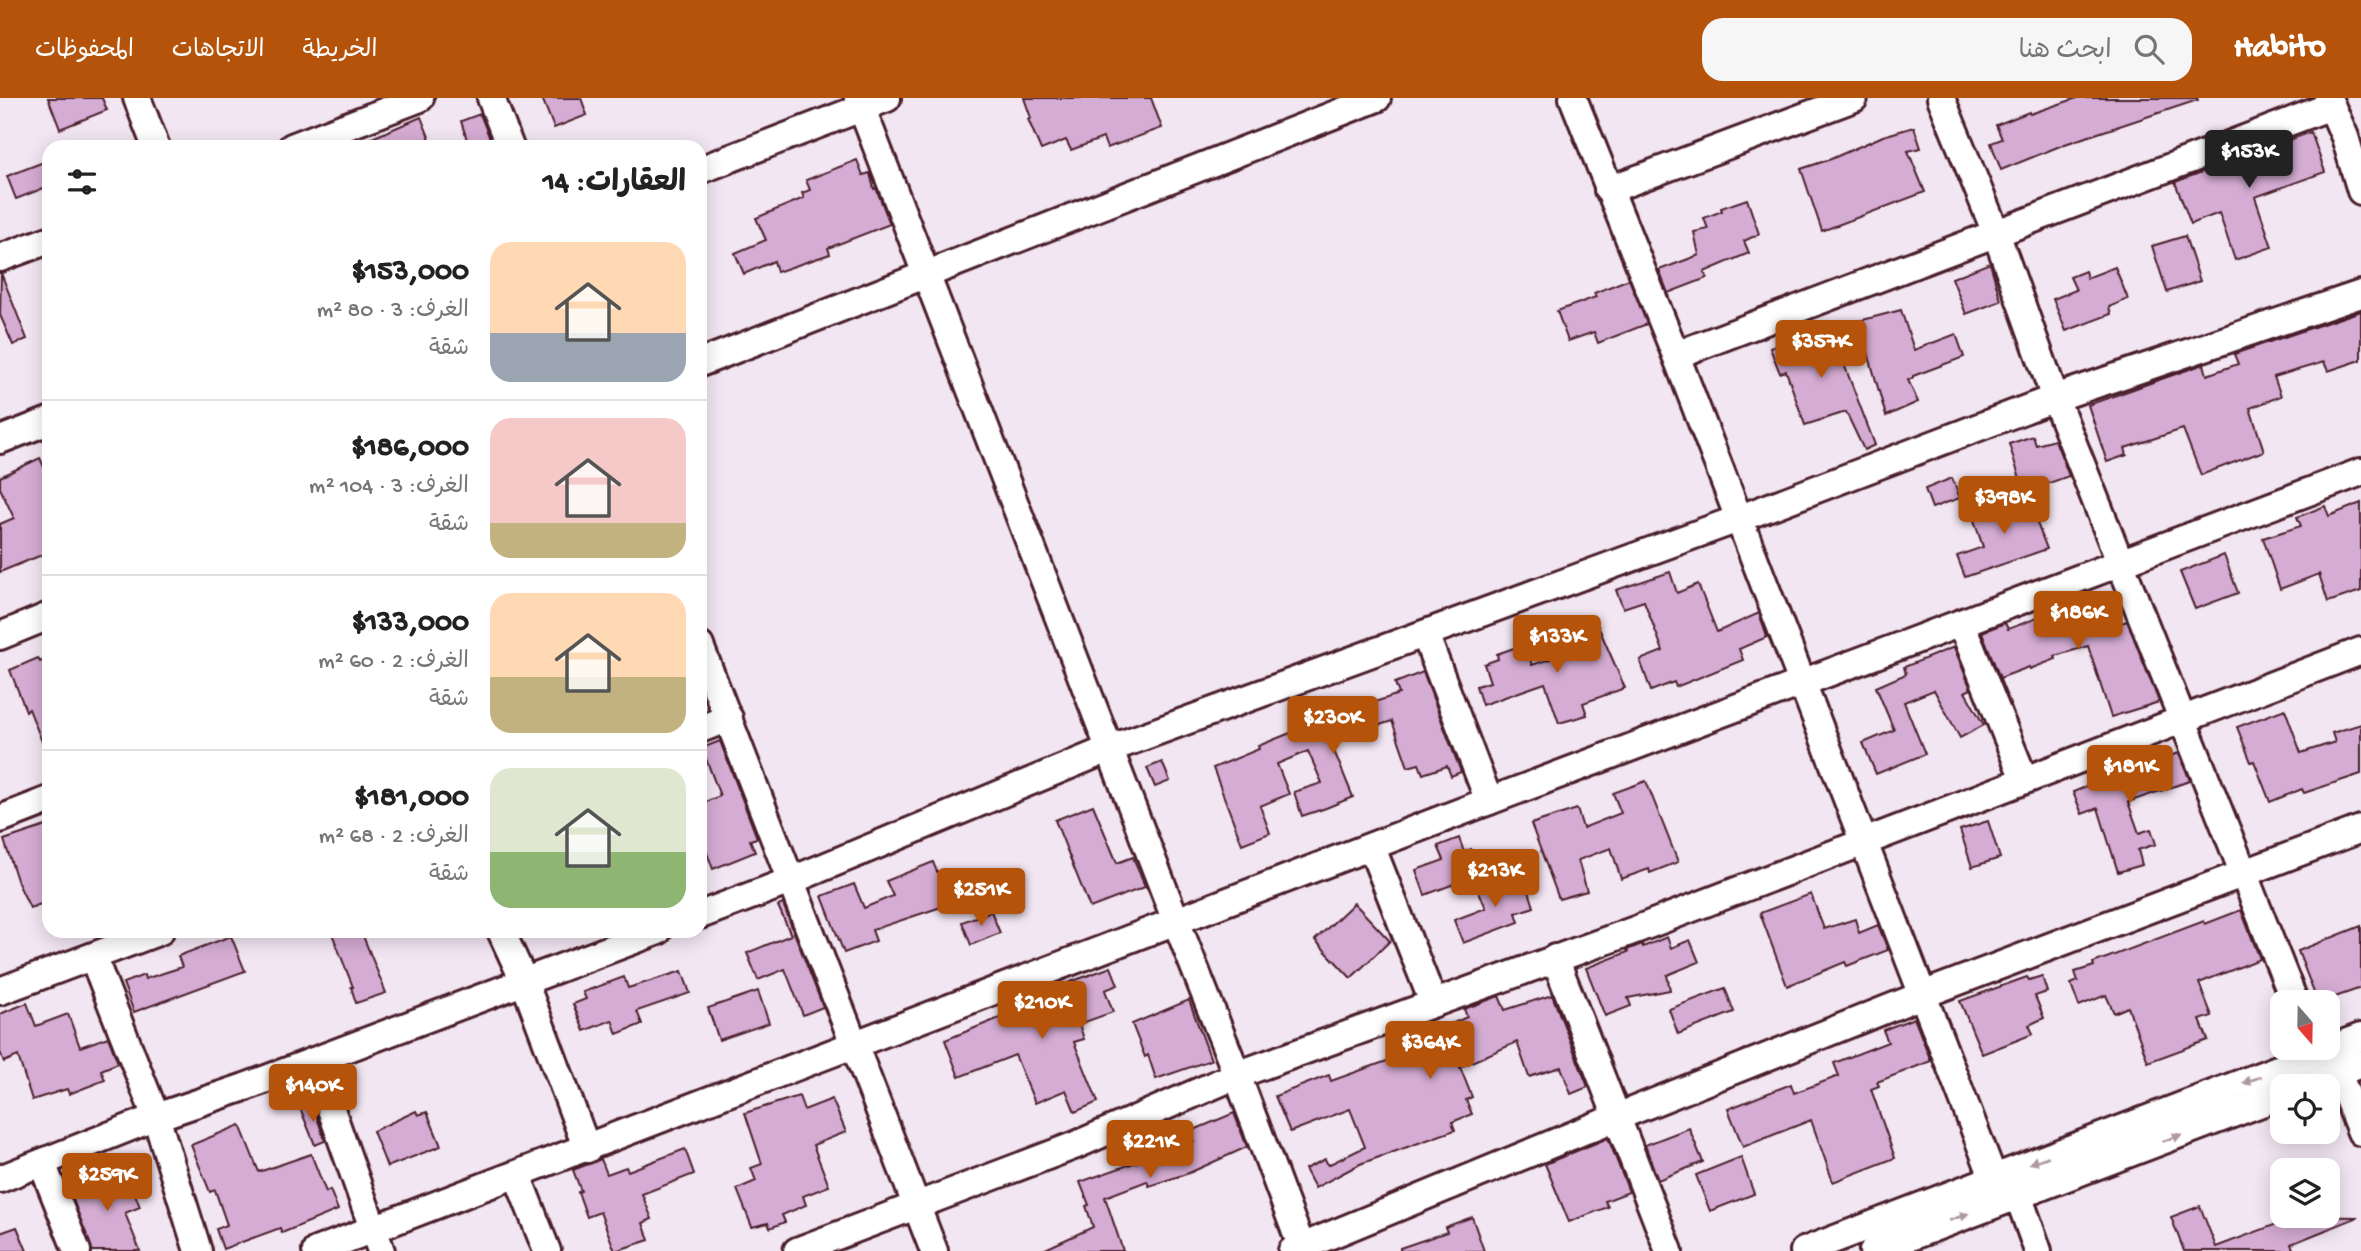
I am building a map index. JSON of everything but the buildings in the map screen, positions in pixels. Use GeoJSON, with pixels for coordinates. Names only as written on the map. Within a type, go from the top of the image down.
{"type":"FeatureCollection","features":[{"type":"Feature","properties":{"kind":"street"},"geometry":{"type":"LineString","coordinates":[[137,98],[153,140]]}},
{"type":"Feature","properties":{"kind":"street"},"geometry":{"type":"LineString","coordinates":[[310,140],[420,98]]}},
{"type":"Feature","properties":{"kind":"street"},"geometry":{"type":"LineString","coordinates":[[491,98],[507,140]]}},
{"type":"Feature","properties":{"kind":"street"},"geometry":{"type":"LineString","coordinates":[[707,167],[860,103],[887,98]]}},
{"type":"Feature","properties":{"kind":"street"},"geometry":{"type":"LineString","coordinates":[[707,360],[1377,98]]}},
{"type":"Feature","properties":{"kind":"street"},"geometry":{"type":"LineString","coordinates":[[1573,98],[1676,355],[1861,841],[1993,1177]]}},
{"type":"Feature","properties":{"kind":"street"},"geometry":{"type":"LineString","coordinates":[[1608,190],[1854,98]]}},
{"type":"Feature","properties":{"kind":"street"},"geometry":{"type":"LineString","coordinates":[[1941,98],[1996,233],[2055,398],[2290,990]]}},
{"type":"Feature","properties":{"kind":"street"},"geometry":{"type":"LineString","coordinates":[[1676,355],[2330,102],[2353,133],[2361,191]]}},
{"type":"Feature","properties":{"kind":"street"},"geometry":{"type":"LineString","coordinates":[[860,103],[1237,1075],[1299,1250],[1617,1117],[1922,995],[2361,829]]}},
{"type":"Feature","properties":{"kind":"street"},"geometry":{"type":"LineString","coordinates":[[0,258],[42,243]]}},
{"type":"Feature","properties":{"kind":"street"},"geometry":{"type":"LineString","coordinates":[[707,912],[790,881],[1109,749],[1738,519],[2055,398],[2361,294]]}},
{"type":"Feature","properties":{"kind":"street"},"geometry":{"type":"LineString","coordinates":[[0,440],[42,424]]}},
{"type":"Feature","properties":{"kind":"street"},"geometry":{"type":"LineString","coordinates":[[316,1251],[377,1240],[517,1175],[1489,801],[2361,472]]}},
{"type":"Feature","properties":{"kind":"street"},"geometry":{"type":"LineString","coordinates":[[0,636],[42,619]]}},
{"type":"Feature","properties":{"kind":"street"},"geometry":{"type":"LineString","coordinates":[[1961,623],[2024,779]]}},
{"type":"Feature","properties":{"kind":"street"},"geometry":{"type":"LineString","coordinates":[[1425,634],[1489,801]]}},
{"type":"Feature","properties":{"kind":"street"},"geometry":{"type":"LineString","coordinates":[[797,1251],[1076,1145],[1237,1075],[1635,930],[2361,651]]}},
{"type":"Feature","properties":{"kind":"street"},"geometry":{"type":"LineString","coordinates":[[707,663],[934,1251]]}},
{"type":"Feature","properties":{"kind":"street"},"geometry":{"type":"LineString","coordinates":[[707,726],[729,718]]}},
{"type":"Feature","properties":{"kind":"street"},"geometry":{"type":"LineString","coordinates":[[0,819],[42,803]]}},
{"type":"Feature","properties":{"kind":"street"},"geometry":{"type":"LineString","coordinates":[[1372,848],[1433,1002]]}},
{"type":"Feature","properties":{"kind":"street"},"geometry":{"type":"LineString","coordinates":[[0,991],[142,938]]}},
{"type":"Feature","properties":{"kind":"street"},"geometry":{"type":"LineString","coordinates":[[504,938],[524,981],[587,1149]]}},
{"type":"Feature","properties":{"kind":"street"},"geometry":{"type":"LineString","coordinates":[[0,1179],[638,938]]}},
{"type":"Feature","properties":{"kind":"street"},"geometry":{"type":"LineString","coordinates":[[93,957],[156,1118],[198,1251]]}},
{"type":"Feature","properties":{"kind":"street"},"geometry":{"type":"LineString","coordinates":[[1555,958],[1669,1251]]}},
{"type":"Feature","properties":{"kind":"street"},"geometry":{"type":"LineString","coordinates":[[2340,1043],[2361,1037]]}},
{"type":"Feature","properties":{"kind":"street"},"geometry":{"type":"LineString","coordinates":[[1804,1251],[2179,1108],[2293,1060]]}},
{"type":"Feature","properties":{"kind":"street"},"geometry":{"type":"LineString","coordinates":[[314,1061],[377,1240]]}},
{"type":"Feature","properties":{"kind":"street"},"geometry":{"type":"LineString","coordinates":[[2350,1068],[2361,1132]]}},
{"type":"Feature","properties":{"kind":"street"},"geometry":{"type":"LineString","coordinates":[[1872,1251],[2270,1100]]}},
{"type":"Feature","properties":{"kind":"street"},"geometry":{"type":"LineString","coordinates":[[42,1163],[77,1251]]}},
{"type":"Feature","properties":{"kind":"street"},"geometry":{"type":"LineString","coordinates":[[517,1175],[547,1251]]}},
{"type":"Feature","properties":{"kind":"street"},"geometry":{"type":"LineString","coordinates":[[2018,1195],[2038,1251]]}}]}
